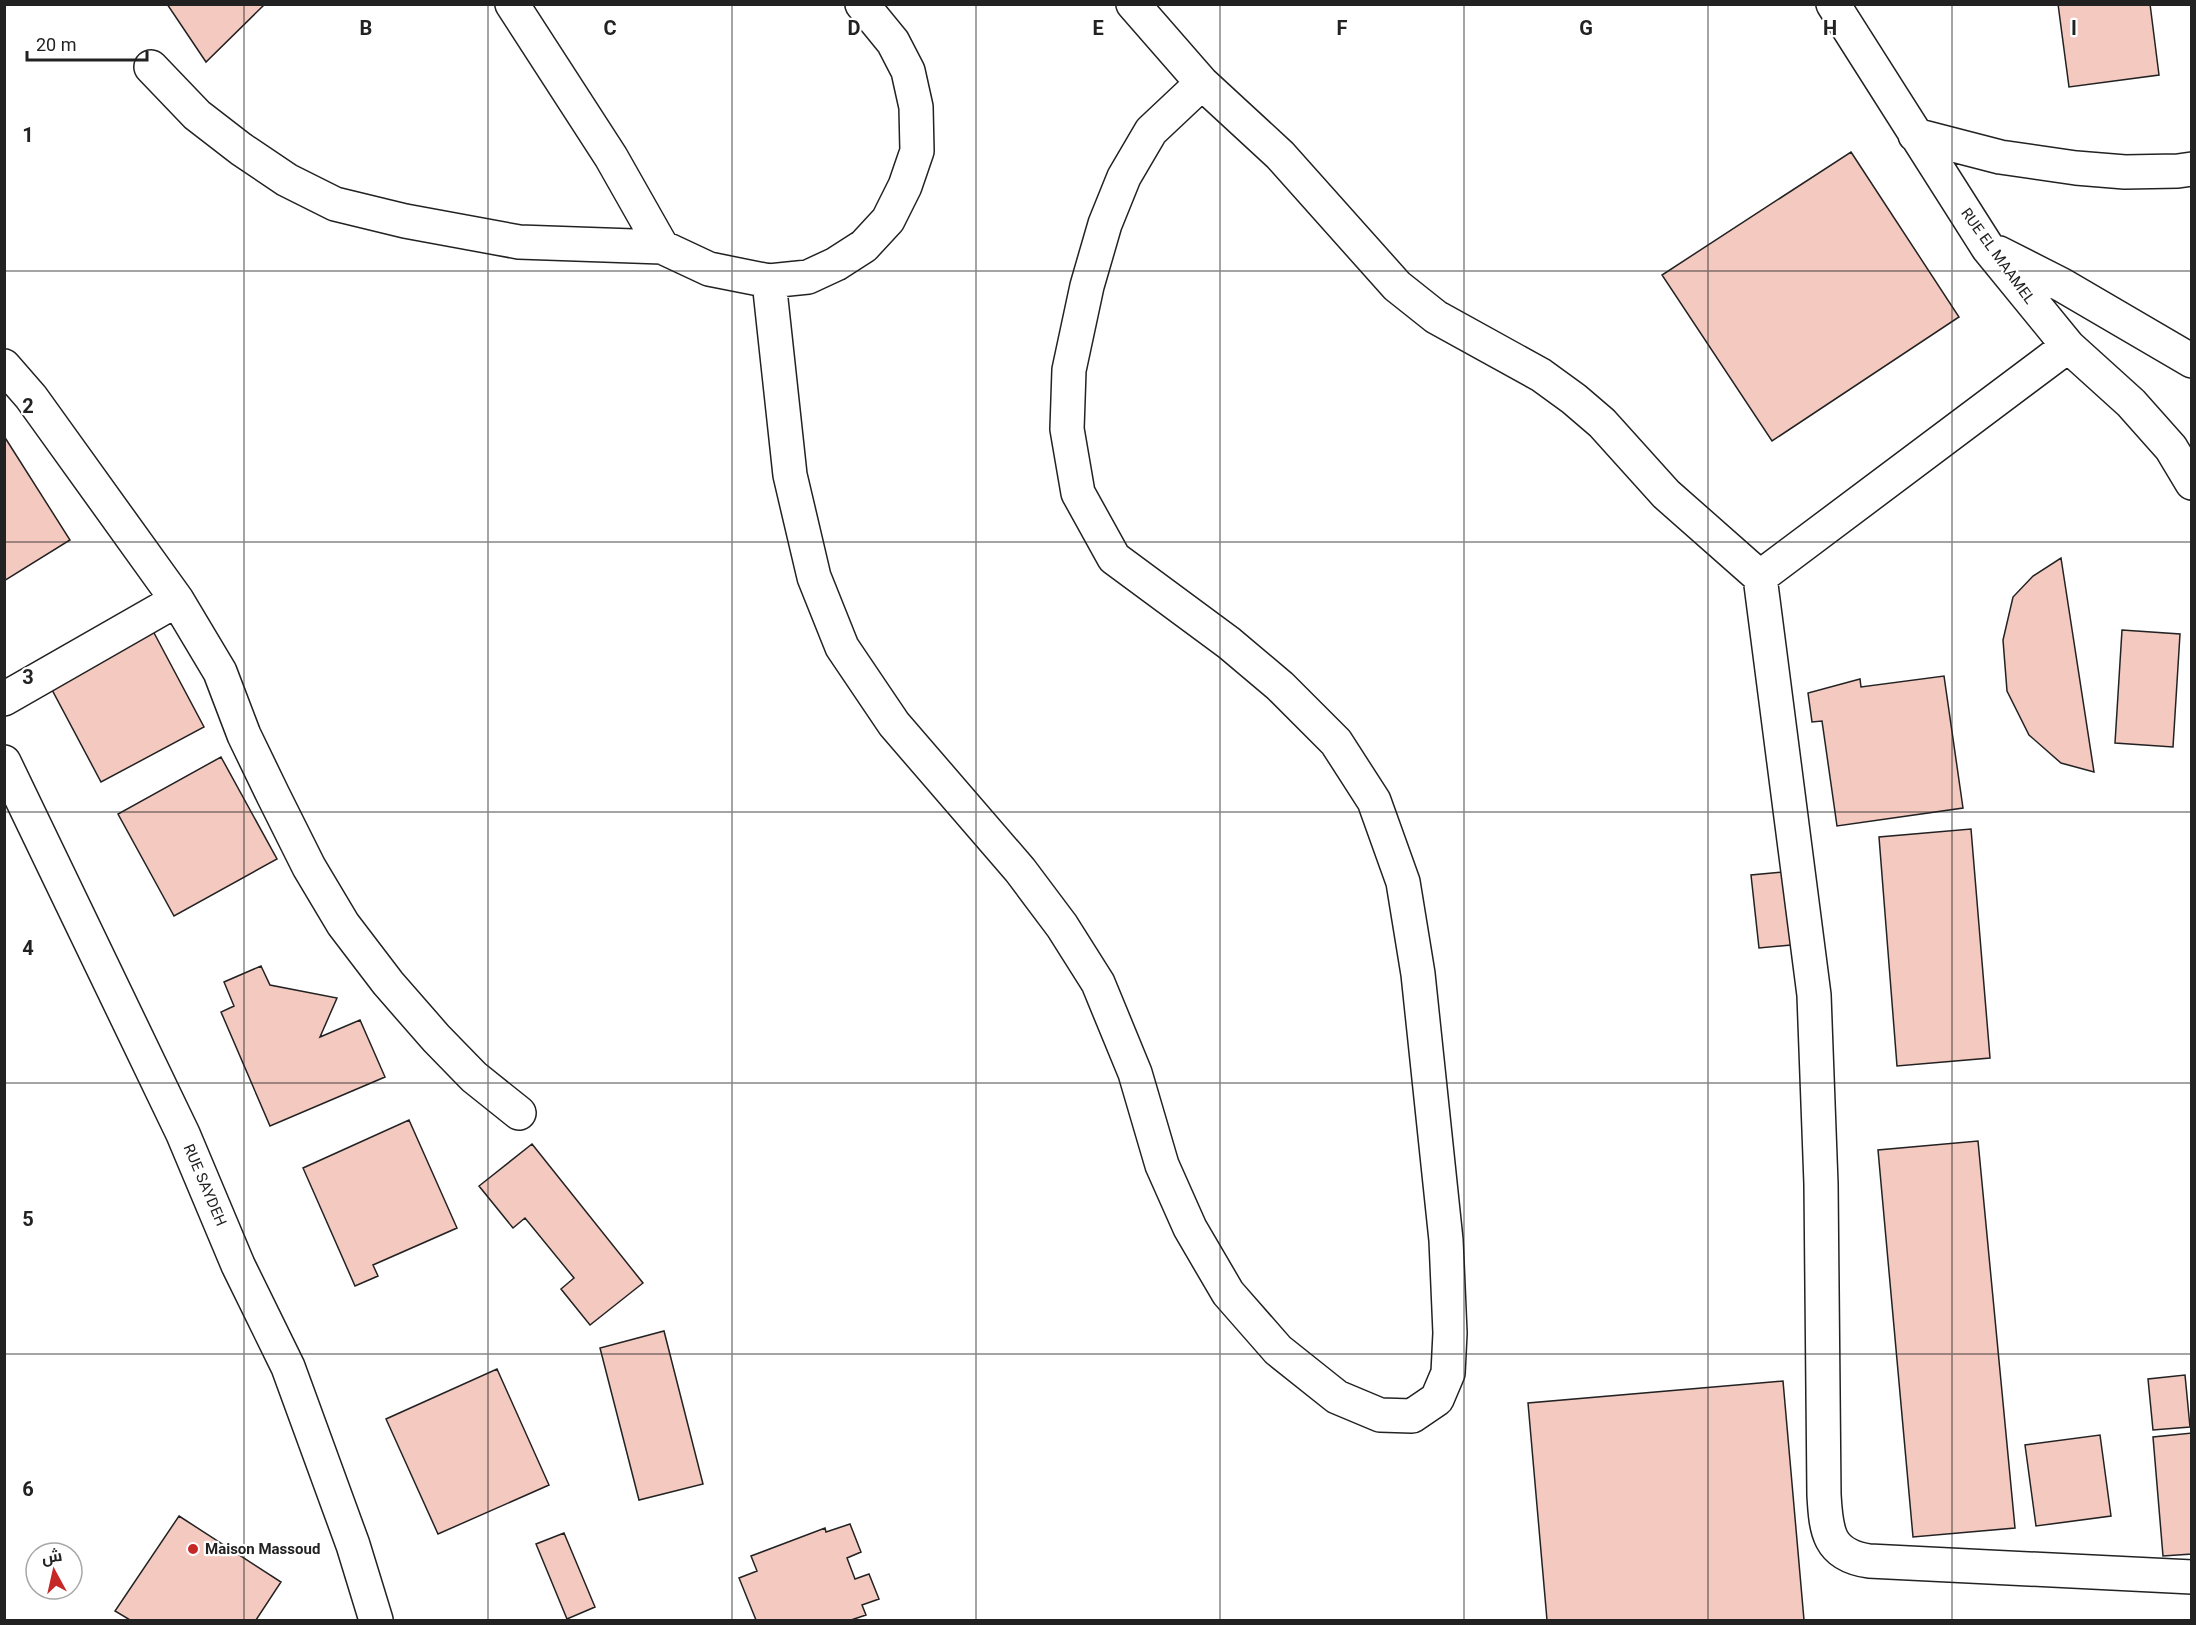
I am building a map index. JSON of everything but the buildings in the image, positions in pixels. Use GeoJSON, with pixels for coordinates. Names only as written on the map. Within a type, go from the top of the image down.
{"type":"FeatureCollection","features":[{"type":"Feature","properties":{"kind":"street"},"geometry":{"type":"LineString","coordinates":[[512,4],[611,157],[662,247]]}},
{"type":"Feature","properties":{"kind":"street"},"geometry":{"type":"LineString","coordinates":[[151,67],[197,115],[287,180],[335,204],[405,221],[519,242],[662,247],[709,269],[770,281],[808,277],[836,264],[864,246],[888,220],[905,186],[917,152],[916,107],[908,71],[892,42],[862,4]]}},
{"type":"Feature","properties":{"kind":"street"},"geometry":{"type":"LineString","coordinates":[[1133,4],[1202,82],[1280,155],[1397,286],[1436,317],[1468,337],[1541,375],[1574,399],[1602,423],[1666,494],[1760,577],[1814,995],[1821,1184],[1824,1495],[1826,1522],[1832,1540],[1840,1550],[1853,1558],[1869,1561],[2192,1577]]}},
{"type":"Feature","properties":{"kind":"street","name":"RUE EL MAAMEL"},"geometry":{"type":"LineString","coordinates":[[1833,4],[1988,248],[2068,346],[2131,403],[2158,433],[2171,448],[2192,483]]}},
{"type":"Feature","properties":{"kind":"street"},"geometry":{"type":"LineString","coordinates":[[770,281],[789,475],[814,577],[842,647],[894,724],[1020,870],[1062,926],[1098,983],[1135,1073],[1162,1165],[1190,1228],[1228,1293],[1278,1350],[1337,1397],[1380,1415],[1412,1416],[1437,1399],[1448,1373],[1450,1333],[1446,1240],[1418,974],[1402,882],[1374,801],[1336,742],[1280,686],[1246,657],[1114,558],[1078,493],[1067,429],[1069,370],[1087,286],[1105,224],[1124,177],[1151,131],[1202,82]]}},
{"type":"Feature","properties":{"kind":"street"},"geometry":{"type":"LineString","coordinates":[[1915,135],[2000,157],[2076,168],[2125,172],[2192,169]]}},
{"type":"Feature","properties":{"kind":"street"},"geometry":{"type":"LineString","coordinates":[[1988,248],[2062,285],[2192,361]]}},
{"type":"Feature","properties":{"kind":"street"},"geometry":{"type":"LineString","coordinates":[[1760,577],[2068,346]]}},
{"type":"Feature","properties":{"kind":"street"},"geometry":{"type":"LineString","coordinates":[[4,366],[31,397],[177,600],[220,672],[244,735],[273,795],[309,867],[343,924],[388,983],[436,1038],[474,1077],[519,1113]]}},
{"type":"Feature","properties":{"kind":"street"},"geometry":{"type":"LineString","coordinates":[[4,699],[177,600]]}},
{"type":"Feature","properties":{"kind":"street","name":"RUE SAYDEH"},"geometry":{"type":"LineString","coordinates":[[4,762],[183,1134],[238,1265],[288,1367],[353,1545],[376,1620]]}},
{"type":"Feature","properties":{"kind":"place","name":"Maison Massoud"},"geometry":{"type":"Point","coordinates":[193,1549]}}]}
